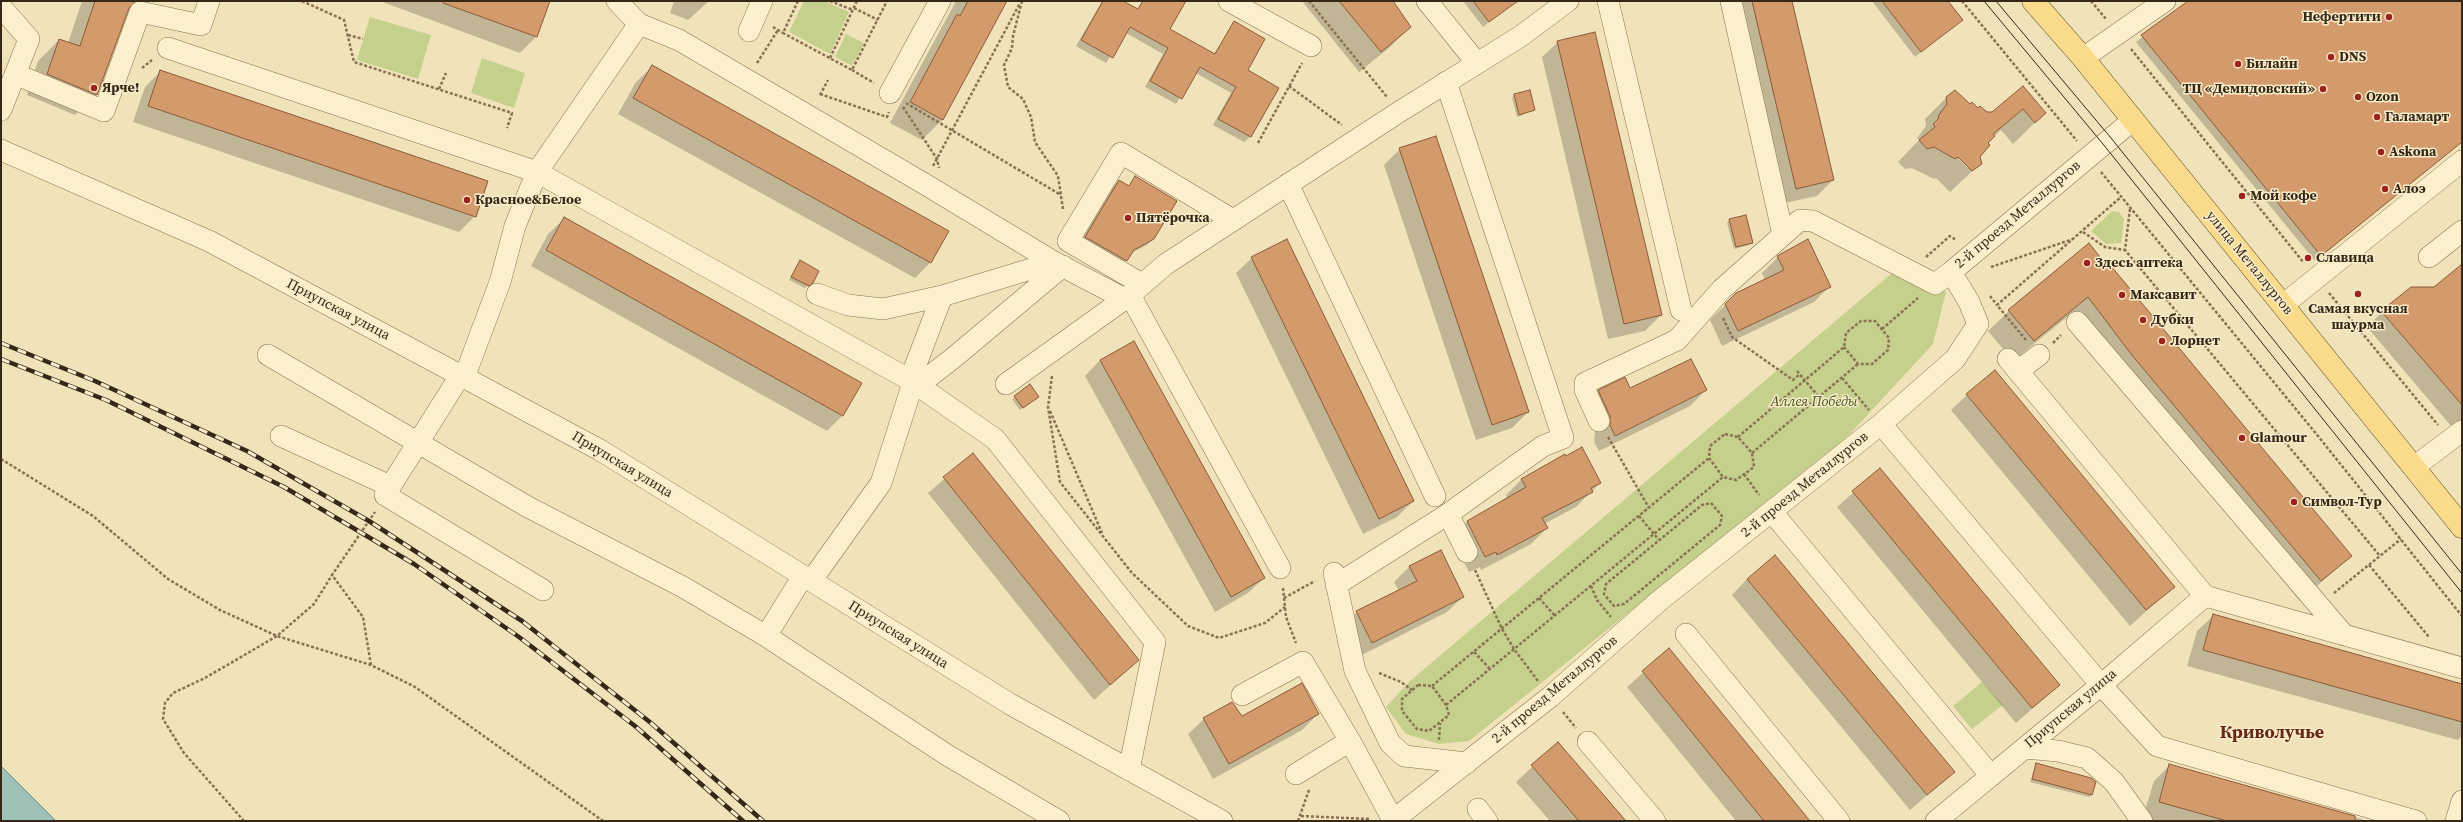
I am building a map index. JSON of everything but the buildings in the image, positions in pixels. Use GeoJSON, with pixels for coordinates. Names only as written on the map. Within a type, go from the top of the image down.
{"type":"FeatureCollection","features":[{"type":"Feature","properties":{"kind":"main road","name":"улица Металлургов"},"geometry":{"type":"LineString","coordinates":[[2033,1],[2083,58],[2462,527]]}},
{"type":"Feature","properties":{"kind":"street"},"geometry":{"type":"LineString","coordinates":[[15,74],[104,112],[140,12],[201,25],[209,1]]}},
{"type":"Feature","properties":{"kind":"street"},"geometry":{"type":"LineString","coordinates":[[617,1],[639,24],[679,40],[1058,264],[1132,293]]}},
{"type":"Feature","properties":{"kind":"street"},"geometry":{"type":"LineString","coordinates":[[749,31],[762,1]]}},
{"type":"Feature","properties":{"kind":"street"},"geometry":{"type":"LineString","coordinates":[[895,98],[940,1]]}},
{"type":"Feature","properties":{"kind":"street"},"geometry":{"type":"LineString","coordinates":[[1229,1],[1311,46]]}},
{"type":"Feature","properties":{"kind":"street"},"geometry":{"type":"LineString","coordinates":[[1427,1],[1476,62]]}},
{"type":"Feature","properties":{"kind":"street"},"geometry":{"type":"LineString","coordinates":[[1006,384],[1132,293],[1166,264],[1476,62],[1520,36],[1568,1]]}},
{"type":"Feature","properties":{"kind":"street"},"geometry":{"type":"LineString","coordinates":[[1608,1],[1681,310]]}},
{"type":"Feature","properties":{"kind":"street"},"geometry":{"type":"LineString","coordinates":[[1731,1],[1783,235]]}},
{"type":"Feature","properties":{"kind":"street"},"geometry":{"type":"LineString","coordinates":[[2083,58],[2165,1]]}},
{"type":"Feature","properties":{"kind":"street"},"geometry":{"type":"LineString","coordinates":[[1,7],[29,39],[1,110]]}},
{"type":"Feature","properties":{"kind":"street"},"geometry":{"type":"LineString","coordinates":[[388,491],[462,377],[500,282],[514,226],[537,172],[639,24]]}},
{"type":"Feature","properties":{"kind":"street"},"geometry":{"type":"LineString","coordinates":[[168,48],[537,172],[913,383],[995,439],[1155,642],[1129,770]]}},
{"type":"Feature","properties":{"kind":"street"},"geometry":{"type":"LineString","coordinates":[[1446,82],[1563,438],[1543,446],[1448,514],[1335,578],[1352,661],[1369,704],[1390,743],[1404,756],[1467,763]]}},
{"type":"Feature","properties":{"kind":"street","name":"2-й проезд Металлургов"},"geometry":{"type":"LineString","coordinates":[[1393,821],[1550,697],[1629,628],[1881,424],[1955,359],[1978,324],[1969,302],[1943,278],[2133,120]]}},
{"type":"Feature","properties":{"kind":"street","name":"Приупская улица"},"geometry":{"type":"LineString","coordinates":[[1,150],[209,241],[600,450],[1010,704],[1222,821]]}},
{"type":"Feature","properties":{"kind":"street"},"geometry":{"type":"LineString","coordinates":[[1233,220],[1121,153],[1068,241],[1132,293],[1280,568]]}},
{"type":"Feature","properties":{"kind":"street"},"geometry":{"type":"LineString","coordinates":[[524,157],[537,172]]}},
{"type":"Feature","properties":{"kind":"street"},"geometry":{"type":"LineString","coordinates":[[2283,305],[2462,162]]}},
{"type":"Feature","properties":{"kind":"street"},"geometry":{"type":"LineString","coordinates":[[1288,184],[1435,496]]}},
{"type":"Feature","properties":{"kind":"street"},"geometry":{"type":"LineString","coordinates":[[1599,421],[1585,390],[1585,383],[1677,340],[1713,299],[1800,220],[1813,221],[1911,271],[1943,278]]}},
{"type":"Feature","properties":{"kind":"street"},"geometry":{"type":"LineString","coordinates":[[2429,257],[2462,231]]}},
{"type":"Feature","properties":{"kind":"street"},"geometry":{"type":"LineString","coordinates":[[913,383],[952,359],[1058,264]]}},
{"type":"Feature","properties":{"kind":"street"},"geometry":{"type":"LineString","coordinates":[[817,294],[848,305],[883,309],[942,296],[1058,264]]}},
{"type":"Feature","properties":{"kind":"street"},"geometry":{"type":"LineString","coordinates":[[766,636],[807,578],[881,483],[942,296]]}},
{"type":"Feature","properties":{"kind":"street"},"geometry":{"type":"LineString","coordinates":[[2077,322],[2344,635]]}},
{"type":"Feature","properties":{"kind":"street"},"geometry":{"type":"LineString","coordinates":[[268,355],[418,444],[528,506],[683,587],[766,636],[947,755],[1059,821]]}},
{"type":"Feature","properties":{"kind":"street"},"geometry":{"type":"LineString","coordinates":[[2039,355],[2013,365],[2205,596],[2462,668]]}},
{"type":"Feature","properties":{"kind":"street"},"geometry":{"type":"LineString","coordinates":[[1881,424],[2101,685],[2157,746],[2404,819]]}},
{"type":"Feature","properties":{"kind":"street"},"geometry":{"type":"LineString","coordinates":[[281,436],[388,491],[543,590]]}},
{"type":"Feature","properties":{"kind":"street"},"geometry":{"type":"LineString","coordinates":[[2414,467],[2456,436]]}},
{"type":"Feature","properties":{"kind":"street"},"geometry":{"type":"LineString","coordinates":[[1772,512],[1991,776]]}},
{"type":"Feature","properties":{"kind":"street"},"geometry":{"type":"LineString","coordinates":[[1448,514],[1467,552]]}},
{"type":"Feature","properties":{"kind":"street","name":"Приупская улица"},"geometry":{"type":"LineString","coordinates":[[1936,821],[2101,685],[2205,596]]}},
{"type":"Feature","properties":{"kind":"street"},"geometry":{"type":"LineString","coordinates":[[1686,634],[1839,821]]}},
{"type":"Feature","properties":{"kind":"street"},"geometry":{"type":"LineString","coordinates":[[1242,695],[1303,662],[1350,741],[1393,821]]}},
{"type":"Feature","properties":{"kind":"street"},"geometry":{"type":"LineString","coordinates":[[1296,774],[1350,741]]}},
{"type":"Feature","properties":{"kind":"street"},"geometry":{"type":"LineString","coordinates":[[1588,742],[1656,821]]}},
{"type":"Feature","properties":{"kind":"street"},"geometry":{"type":"LineString","coordinates":[[2025,748],[2058,750],[2087,758],[2114,782],[2142,821]]}},
{"type":"Feature","properties":{"kind":"street"},"geometry":{"type":"LineString","coordinates":[[2456,821],[2462,801]]}},
{"type":"Feature","properties":{"kind":"path"},"geometry":{"type":"LineString","coordinates":[[302,1],[344,20],[354,62],[512,113],[508,128]]}},
{"type":"Feature","properties":{"kind":"path"},"geometry":{"type":"LineString","coordinates":[[798,1],[783,33],[852,70],[887,1]]}},
{"type":"Feature","properties":{"kind":"path"},"geometry":{"type":"LineString","coordinates":[[830,1],[878,20]]}},
{"type":"Feature","properties":{"kind":"path"},"geometry":{"type":"LineString","coordinates":[[830,58],[857,1]]}},
{"type":"Feature","properties":{"kind":"path"},"geometry":{"type":"LineString","coordinates":[[936,159],[1022,1]]}},
{"type":"Feature","properties":{"kind":"path"},"geometry":{"type":"LineString","coordinates":[[1022,1],[1013,36],[1012,48],[1004,65],[1008,87],[1023,99],[1031,117],[1035,142],[1058,176],[1063,210]]}},
{"type":"Feature","properties":{"kind":"path"},"geometry":{"type":"LineString","coordinates":[[1309,1],[1399,112]]}},
{"type":"Feature","properties":{"kind":"path"},"geometry":{"type":"LineString","coordinates":[[1962,1],[2401,539],[2462,616]]}},
{"type":"Feature","properties":{"kind":"path"},"geometry":{"type":"LineString","coordinates":[[2091,1],[2316,278],[2456,436]]}},
{"type":"Feature","properties":{"kind":"path"},"geometry":{"type":"LineString","coordinates":[[747,81],[778,30]]}},
{"type":"Feature","properties":{"kind":"path"},"geometry":{"type":"LineString","coordinates":[[348,35],[363,39]]}},
{"type":"Feature","properties":{"kind":"path"},"geometry":{"type":"LineString","coordinates":[[1258,143],[1311,46]]}},
{"type":"Feature","properties":{"kind":"path"},"geometry":{"type":"LineString","coordinates":[[439,89],[446,73]]}},
{"type":"Feature","properties":{"kind":"path"},"geometry":{"type":"LineString","coordinates":[[828,80],[820,94],[887,117]]}},
{"type":"Feature","properties":{"kind":"path"},"geometry":{"type":"LineString","coordinates":[[1289,86],[1343,126],[1353,142]]}},
{"type":"Feature","properties":{"kind":"path"},"geometry":{"type":"LineString","coordinates":[[895,98],[936,159],[948,198]]}},
{"type":"Feature","properties":{"kind":"path"},"geometry":{"type":"LineString","coordinates":[[951,129],[1061,195]]}},
{"type":"Feature","properties":{"kind":"path"},"geometry":{"type":"LineString","coordinates":[[2069,145],[2075,140]]}},
{"type":"Feature","properties":{"kind":"path"},"geometry":{"type":"LineString","coordinates":[[2077,322],[2039,355],[1997,305],[2083,232],[2121,197]]}},
{"type":"Feature","properties":{"kind":"path"},"geometry":{"type":"LineString","coordinates":[[2125,250],[2130,208]]}},
{"type":"Feature","properties":{"kind":"path"},"geometry":{"type":"LineString","coordinates":[[2083,232],[2105,247],[2125,250],[2380,556]]}},
{"type":"Feature","properties":{"kind":"path"},"geometry":{"type":"LineString","coordinates":[[1911,271],[1950,236],[1955,241],[1961,236]]}},
{"type":"Feature","properties":{"kind":"path"},"geometry":{"type":"LineString","coordinates":[[1986,268],[2075,238]]}},
{"type":"Feature","properties":{"kind":"path"},"geometry":{"type":"LineString","coordinates":[[1882,329],[1943,278]]}},
{"type":"Feature","properties":{"kind":"path"},"geometry":{"type":"LineString","coordinates":[[1713,299],[1732,337],[1793,380],[1800,374]]}},
{"type":"Feature","properties":{"kind":"path"},"geometry":{"type":"LineString","coordinates":[[1738,437],[1844,347],[1846,333],[1861,321],[1875,321],[1889,338],[1888,350],[1872,364],[1858,364],[1752,453]]}},
{"type":"Feature","properties":{"kind":"path"},"geometry":{"type":"LineString","coordinates":[[1844,347],[1858,364]]}},
{"type":"Feature","properties":{"kind":"path"},"geometry":{"type":"LineString","coordinates":[[1056,348],[1048,407],[1060,482],[1132,574],[1188,626],[1219,638],[1265,624],[1285,607]]}},
{"type":"Feature","properties":{"kind":"path"},"geometry":{"type":"LineString","coordinates":[[1797,371],[1824,403]]}},
{"type":"Feature","properties":{"kind":"path"},"geometry":{"type":"LineString","coordinates":[[1842,378],[1881,424]]}},
{"type":"Feature","properties":{"kind":"path"},"geometry":{"type":"LineString","coordinates":[[1048,407],[1104,537]]}},
{"type":"Feature","properties":{"kind":"path"},"geometry":{"type":"LineString","coordinates":[[1599,421],[1649,508]]}},
{"type":"Feature","properties":{"kind":"path"},"geometry":{"type":"LineString","coordinates":[[1725,434],[1738,437],[1752,453],[1754,467],[1736,480],[1723,477],[1709,458],[1710,446],[1725,434]]}},
{"type":"Feature","properties":{"kind":"path"},"geometry":{"type":"LineString","coordinates":[[1432,686],[1446,705],[1449,715],[1429,731],[1417,729],[1402,711],[1402,698],[1418,685],[1432,686],[1709,458]]}},
{"type":"Feature","properties":{"kind":"path"},"geometry":{"type":"LineString","coordinates":[[1,459],[93,516],[168,579],[220,610],[277,636],[371,665],[415,688],[602,821]]}},
{"type":"Feature","properties":{"kind":"path"},"geometry":{"type":"LineString","coordinates":[[1744,474],[1772,512]]}},
{"type":"Feature","properties":{"kind":"path"},"geometry":{"type":"LineString","coordinates":[[1446,705],[1723,477]]}},
{"type":"Feature","properties":{"kind":"path"},"geometry":{"type":"LineString","coordinates":[[244,821],[184,753],[163,719],[166,703],[172,693],[205,678],[277,636],[314,604],[388,491]]}},
{"type":"Feature","properties":{"kind":"path"},"geometry":{"type":"LineString","coordinates":[[1711,503],[1722,516],[1720,525],[1624,604],[1614,606],[1604,594],[1606,584],[1692,513],[1702,505],[1711,503]]}},
{"type":"Feature","properties":{"kind":"path"},"geometry":{"type":"LineString","coordinates":[[1687,507],[1692,513]]}},
{"type":"Feature","properties":{"kind":"path"},"geometry":{"type":"LineString","coordinates":[[1639,516],[1659,540]]}},
{"type":"Feature","properties":{"kind":"path"},"geometry":{"type":"LineString","coordinates":[[2318,606],[2401,539]]}},
{"type":"Feature","properties":{"kind":"path"},"geometry":{"type":"LineString","coordinates":[[1636,549],[1641,555]]}},
{"type":"Feature","properties":{"kind":"path"},"geometry":{"type":"LineString","coordinates":[[1467,552],[1502,629],[1514,650],[1550,697],[1588,742]]}},
{"type":"Feature","properties":{"kind":"path"},"geometry":{"type":"LineString","coordinates":[[2369,565],[2433,642]]}},
{"type":"Feature","properties":{"kind":"path"},"geometry":{"type":"LineString","coordinates":[[1280,568],[1286,617],[1303,662]]}},
{"type":"Feature","properties":{"kind":"path"},"geometry":{"type":"LineString","coordinates":[[332,575],[363,617],[371,665]]}},
{"type":"Feature","properties":{"kind":"path"},"geometry":{"type":"LineString","coordinates":[[1284,598],[1335,578]]}},
{"type":"Feature","properties":{"kind":"path"},"geometry":{"type":"LineString","coordinates":[[1591,586],[1597,600],[1610,616],[1629,628]]}},
{"type":"Feature","properties":{"kind":"path"},"geometry":{"type":"LineString","coordinates":[[1539,598],[1555,616]]}},
{"type":"Feature","properties":{"kind":"path"},"geometry":{"type":"LineString","coordinates":[[1474,652],[1490,669]]}},
{"type":"Feature","properties":{"kind":"path"},"geometry":{"type":"LineString","coordinates":[[1352,661],[1401,682],[1412,690]]}},
{"type":"Feature","properties":{"kind":"path"},"geometry":{"type":"LineString","coordinates":[[1298,821],[1301,816],[1393,821]]}},
{"type":"Feature","properties":{"kind":"green space"},"geometry":{"type":"Polygon","coordinates":[[[804,1],[824,1],[849,12],[830,54],[789,32],[804,1]]]}},
{"type":"Feature","properties":{"kind":"green space"},"geometry":{"type":"Polygon","coordinates":[[[370,17],[431,35],[418,79],[357,60],[370,17]]]}},
{"type":"Feature","properties":{"kind":"green space"},"geometry":{"type":"Polygon","coordinates":[[[846,34],[864,43],[852,66],[835,57],[846,34]]]}},
{"type":"Feature","properties":{"kind":"green space"},"geometry":{"type":"Polygon","coordinates":[[[482,58],[525,73],[514,108],[471,93],[482,58]]]}},
{"type":"Feature","properties":{"kind":"green space"},"geometry":{"type":"Polygon","coordinates":[[[2112,211],[2119,212],[2124,219],[2121,243],[2106,244],[2091,231],[2112,211]]]}},
{"type":"Feature","properties":{"kind":"green space","name":"Аллея Победы"},"geometry":{"type":"Polygon","coordinates":[[[1897,269],[1931,288],[1946,292],[1933,344],[1847,437],[1469,741],[1439,744],[1406,734],[1386,707],[1410,681],[1897,269]]]}},
{"type":"Feature","properties":{"kind":"green space"},"geometry":{"type":"Polygon","coordinates":[[[1982,682],[2003,705],[1972,729],[1953,706],[1982,682]]]}},
{"type":"Feature","properties":{"kind":"water"},"geometry":{"type":"Polygon","coordinates":[[[1,766],[56,821],[1,821],[1,766]]]}},
{"type":"Feature","properties":{"kind":"tram line"},"geometry":{"type":"LineString","coordinates":[[1984,1],[2103,144],[2462,593]]}},
{"type":"Feature","properties":{"kind":"tram line"},"geometry":{"type":"LineString","coordinates":[[1996,1],[2111,138],[2462,574]]}},
{"type":"Feature","properties":{"kind":"railway"},"geometry":{"type":"LineString","coordinates":[[1,343],[95,381],[247,451],[369,521],[522,621],[651,723],[763,821]]}},
{"type":"Feature","properties":{"kind":"railway"},"geometry":{"type":"LineString","coordinates":[[1,359],[106,400],[284,487],[414,564],[519,637],[635,726],[743,821]]}},
{"type":"Feature","properties":{"kind":"place","name":"Нефертити"},"geometry":{"type":"Point","coordinates":[2389,17]}},
{"type":"Feature","properties":{"kind":"place","name":"DNS"},"geometry":{"type":"Point","coordinates":[2331,57]}},
{"type":"Feature","properties":{"kind":"place","name":"Билайн"},"geometry":{"type":"Point","coordinates":[2238,64]}},
{"type":"Feature","properties":{"kind":"place","name":"Ярче!"},"geometry":{"type":"Point","coordinates":[94,88]}},
{"type":"Feature","properties":{"kind":"place","name":"ТЦ «Демидовский»"},"geometry":{"type":"Point","coordinates":[2323,89]}},
{"type":"Feature","properties":{"kind":"place","name":"Ozon"},"geometry":{"type":"Point","coordinates":[2358,97]}},
{"type":"Feature","properties":{"kind":"place","name":"Галамарт"},"geometry":{"type":"Point","coordinates":[2377,117]}},
{"type":"Feature","properties":{"kind":"place","name":"Askona"},"geometry":{"type":"Point","coordinates":[2381,152]}},
{"type":"Feature","properties":{"kind":"place","name":"Алоэ"},"geometry":{"type":"Point","coordinates":[2385,189]}},
{"type":"Feature","properties":{"kind":"place","name":"Мой кофе"},"geometry":{"type":"Point","coordinates":[2242,196]}},
{"type":"Feature","properties":{"kind":"place","name":"Красное&Белое"},"geometry":{"type":"Point","coordinates":[467,200]}},
{"type":"Feature","properties":{"kind":"place","name":"Пятёрочка"},"geometry":{"type":"Point","coordinates":[1128,218]}},
{"type":"Feature","properties":{"kind":"place","name":"Славица"},"geometry":{"type":"Point","coordinates":[2308,258]}},
{"type":"Feature","properties":{"kind":"place","name":"Здесь аптека"},"geometry":{"type":"Point","coordinates":[2087,263]}},
{"type":"Feature","properties":{"kind":"place","name":"Самая вкусная шаурма"},"geometry":{"type":"Point","coordinates":[2358,294]}},
{"type":"Feature","properties":{"kind":"place","name":"Максавит"},"geometry":{"type":"Point","coordinates":[2122,295]}},
{"type":"Feature","properties":{"kind":"place","name":"Дубки"},"geometry":{"type":"Point","coordinates":[2143,320]}},
{"type":"Feature","properties":{"kind":"place","name":"Лорнет"},"geometry":{"type":"Point","coordinates":[2162,341]}},
{"type":"Feature","properties":{"kind":"place","name":"Glamour"},"geometry":{"type":"Point","coordinates":[2242,438]}},
{"type":"Feature","properties":{"kind":"place","name":"Символ-Тур"},"geometry":{"type":"Point","coordinates":[2294,502]}},
{"type":"Feature","properties":{"kind":"district","name":"Криволучье"},"geometry":{"type":"Point","coordinates":[2272,733]}}]}
